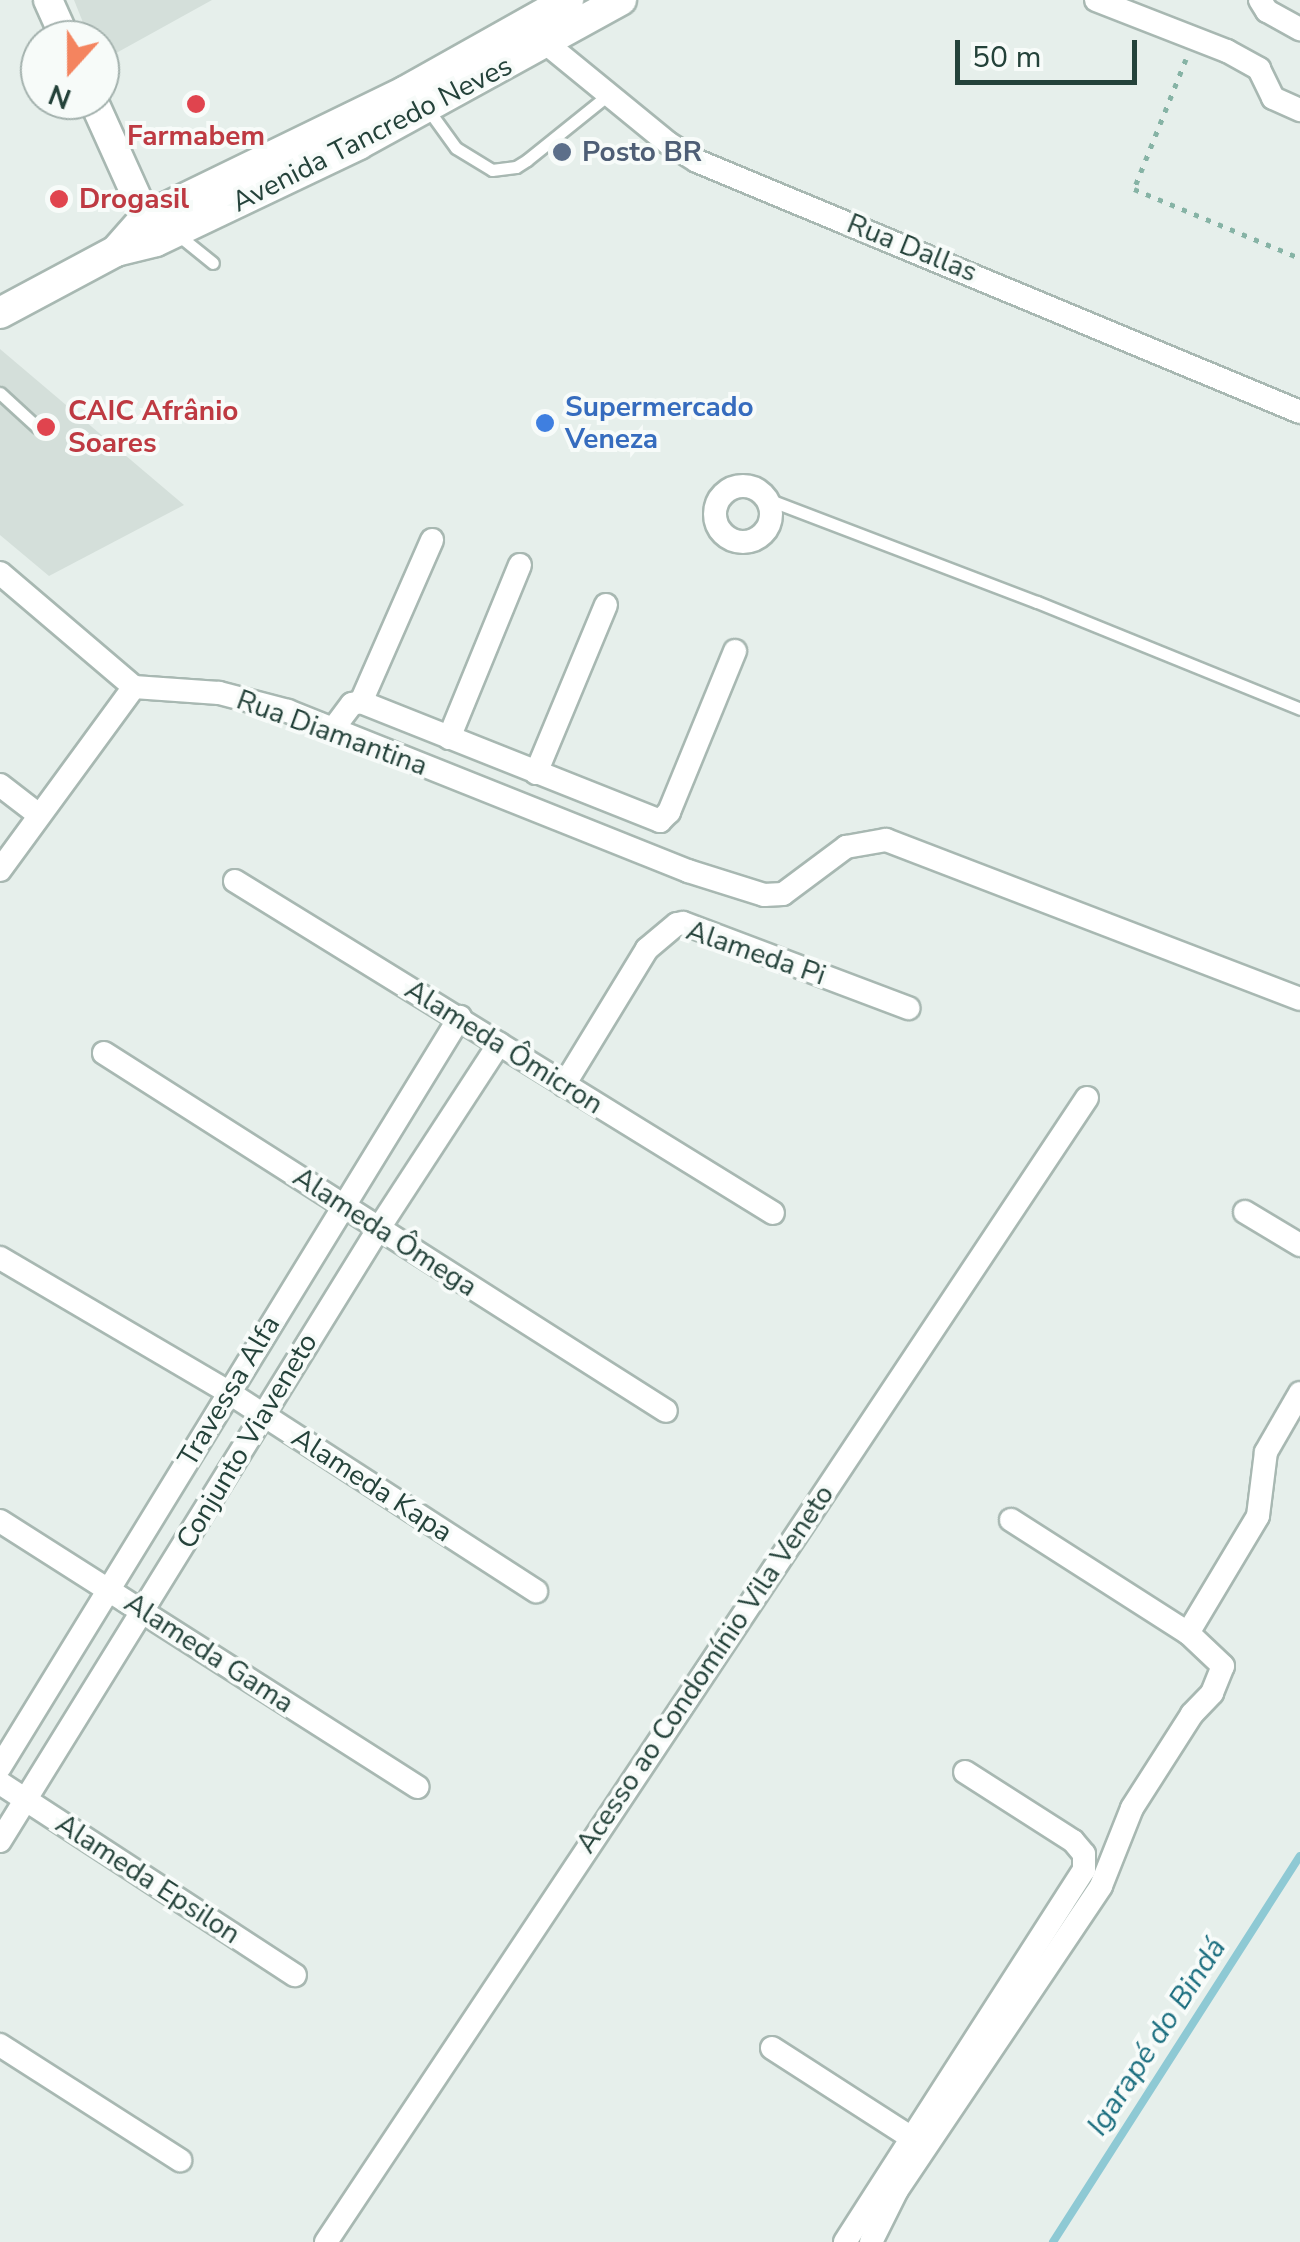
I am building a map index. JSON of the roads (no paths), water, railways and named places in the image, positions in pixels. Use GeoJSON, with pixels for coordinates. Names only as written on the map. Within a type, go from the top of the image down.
{"type":"FeatureCollection","features":[{"type":"Feature","properties":{"kind":"main road","name":"Avenida Tancredo Neves"},"geometry":{"type":"LineString","coordinates":[[159,231],[568,0]]}},
{"type":"Feature","properties":{"kind":"main road","name":"Avenida Tancredo Neves"},"geometry":{"type":"LineString","coordinates":[[0,313],[116,251],[427,108],[621,0]]}},
{"type":"Feature","properties":{"kind":"street"},"geometry":{"type":"LineString","coordinates":[[1096,0],[1194,37],[1259,69],[1273,98],[1300,110]]}},
{"type":"Feature","properties":{"kind":"street"},"geometry":{"type":"LineString","coordinates":[[1260,0],[1267,11],[1300,29]]}},
{"type":"Feature","properties":{"kind":"street","name":"Rua Dallas"},"geometry":{"type":"LineString","coordinates":[[547,44],[668,143],[716,170],[1300,412]]}},
{"type":"Feature","properties":{"kind":"street"},"geometry":{"type":"LineString","coordinates":[[103,120],[159,231]]}},
{"type":"Feature","properties":{"kind":"street"},"geometry":{"type":"LineString","coordinates":[[333,729],[346,710],[362,702],[432,540]]}},
{"type":"Feature","properties":{"kind":"street"},"geometry":{"type":"LineString","coordinates":[[449,738],[520,565]]}},
{"type":"Feature","properties":{"kind":"street"},"geometry":{"type":"LineString","coordinates":[[0,573],[134,687],[0,870]]}},
{"type":"Feature","properties":{"kind":"street"},"geometry":{"type":"LineString","coordinates":[[536,774],[606,605]]}},
{"type":"Feature","properties":{"kind":"street"},"geometry":{"type":"LineString","coordinates":[[362,702],[660,821],[668,812],[735,651]]}},
{"type":"Feature","properties":{"kind":"street","name":"Rua Diamantina"},"geometry":{"type":"LineString","coordinates":[[134,687],[219,694],[288,711],[688,870],[764,895],[783,894],[846,846],[886,840],[1300,999]]}},
{"type":"Feature","properties":{"kind":"street"},"geometry":{"type":"LineString","coordinates":[[0,785],[39,815]]}},
{"type":"Feature","properties":{"kind":"street","name":"Alameda Ômicron"},"geometry":{"type":"LineString","coordinates":[[235,881],[774,1213]]}},
{"type":"Feature","properties":{"kind":"street","name":"Alameda Pi"},"geometry":{"type":"LineString","coordinates":[[564,1085],[646,949],[676,924],[908,1008]]}},
{"type":"Feature","properties":{"kind":"street","name":"Travessa Alfa"},"geometry":{"type":"LineString","coordinates":[[0,1767],[460,1017]]}},
{"type":"Feature","properties":{"kind":"street","name":"Conjunto Viaveneto"},"geometry":{"type":"LineString","coordinates":[[0,1841],[379,1228],[499,1044]]}},
{"type":"Feature","properties":{"kind":"street","name":"Alameda Ômega"},"geometry":{"type":"LineString","coordinates":[[104,1053],[666,1410]]}},
{"type":"Feature","properties":{"kind":"street","name":"Acesso ao Condomínio Vila Veneto"},"geometry":{"type":"LineString","coordinates":[[326,2242],[1087,1098]]}},
{"type":"Feature","properties":{"kind":"street"},"geometry":{"type":"LineString","coordinates":[[1245,1212],[1300,1245]]}},
{"type":"Feature","properties":{"kind":"street","name":"Alameda Kapa"},"geometry":{"type":"LineString","coordinates":[[0,1258],[228,1392],[536,1591]]}},
{"type":"Feature","properties":{"kind":"street"},"geometry":{"type":"LineString","coordinates":[[1188,1633],[1258,1516],[1266,1452],[1300,1393]]}},
{"type":"Feature","properties":{"kind":"street"},"geometry":{"type":"LineString","coordinates":[[871,2242],[897,2190],[1101,1886],[1132,1808],[1192,1714],[1212,1693],[1223,1666],[1188,1633],[1012,1520]]}},
{"type":"Feature","properties":{"kind":"street","name":"Alameda Gama"},"geometry":{"type":"LineString","coordinates":[[0,1521],[418,1788]]}},
{"type":"Feature","properties":{"kind":"street"},"geometry":{"type":"LineString","coordinates":[[846,2242],[1084,1870],[1084,1854],[1073,1841],[966,1772]]}},
{"type":"Feature","properties":{"kind":"street","name":"Alameda Epsilon"},"geometry":{"type":"LineString","coordinates":[[0,1783],[295,1975]]}},
{"type":"Feature","properties":{"kind":"street"},"geometry":{"type":"LineString","coordinates":[[0,2045],[180,2160]]}},
{"type":"Feature","properties":{"kind":"street"},"geometry":{"type":"LineString","coordinates":[[772,2048],[910,2137]]}},
{"type":"Feature","properties":{"kind":"lane"},"geometry":{"type":"LineString","coordinates":[[427,108],[456,148],[492,170],[516,167],[527,160],[609,94]]}},
{"type":"Feature","properties":{"kind":"lane"},"geometry":{"type":"LineString","coordinates":[[159,231],[213,262]]}},
{"type":"Feature","properties":{"kind":"lane"},"geometry":{"type":"LineString","coordinates":[[0,393],[38,428]]}},
{"type":"Feature","properties":{"kind":"lane"},"geometry":{"type":"LineString","coordinates":[[767,500],[1037,602],[1300,709]]}},
{"type":"Feature","properties":{"kind":"waterway","name":"Igarapé do Bindá"},"geometry":{"type":"LineString","coordinates":[[1053,2242],[1300,1856]]}},
{"type":"Feature","properties":{"kind":"place","name":"Farmabem"},"geometry":{"type":"Point","coordinates":[196,104]}},
{"type":"Feature","properties":{"kind":"place","name":"Posto BR"},"geometry":{"type":"Point","coordinates":[562,152]}},
{"type":"Feature","properties":{"kind":"place","name":"Drogasil"},"geometry":{"type":"Point","coordinates":[59,199]}},
{"type":"Feature","properties":{"kind":"place","name":"Supermercado Veneza"},"geometry":{"type":"Point","coordinates":[545,423]}},
{"type":"Feature","properties":{"kind":"place","name":"CAIC Afrânio Soares"},"geometry":{"type":"Point","coordinates":[46,427]}}]}
